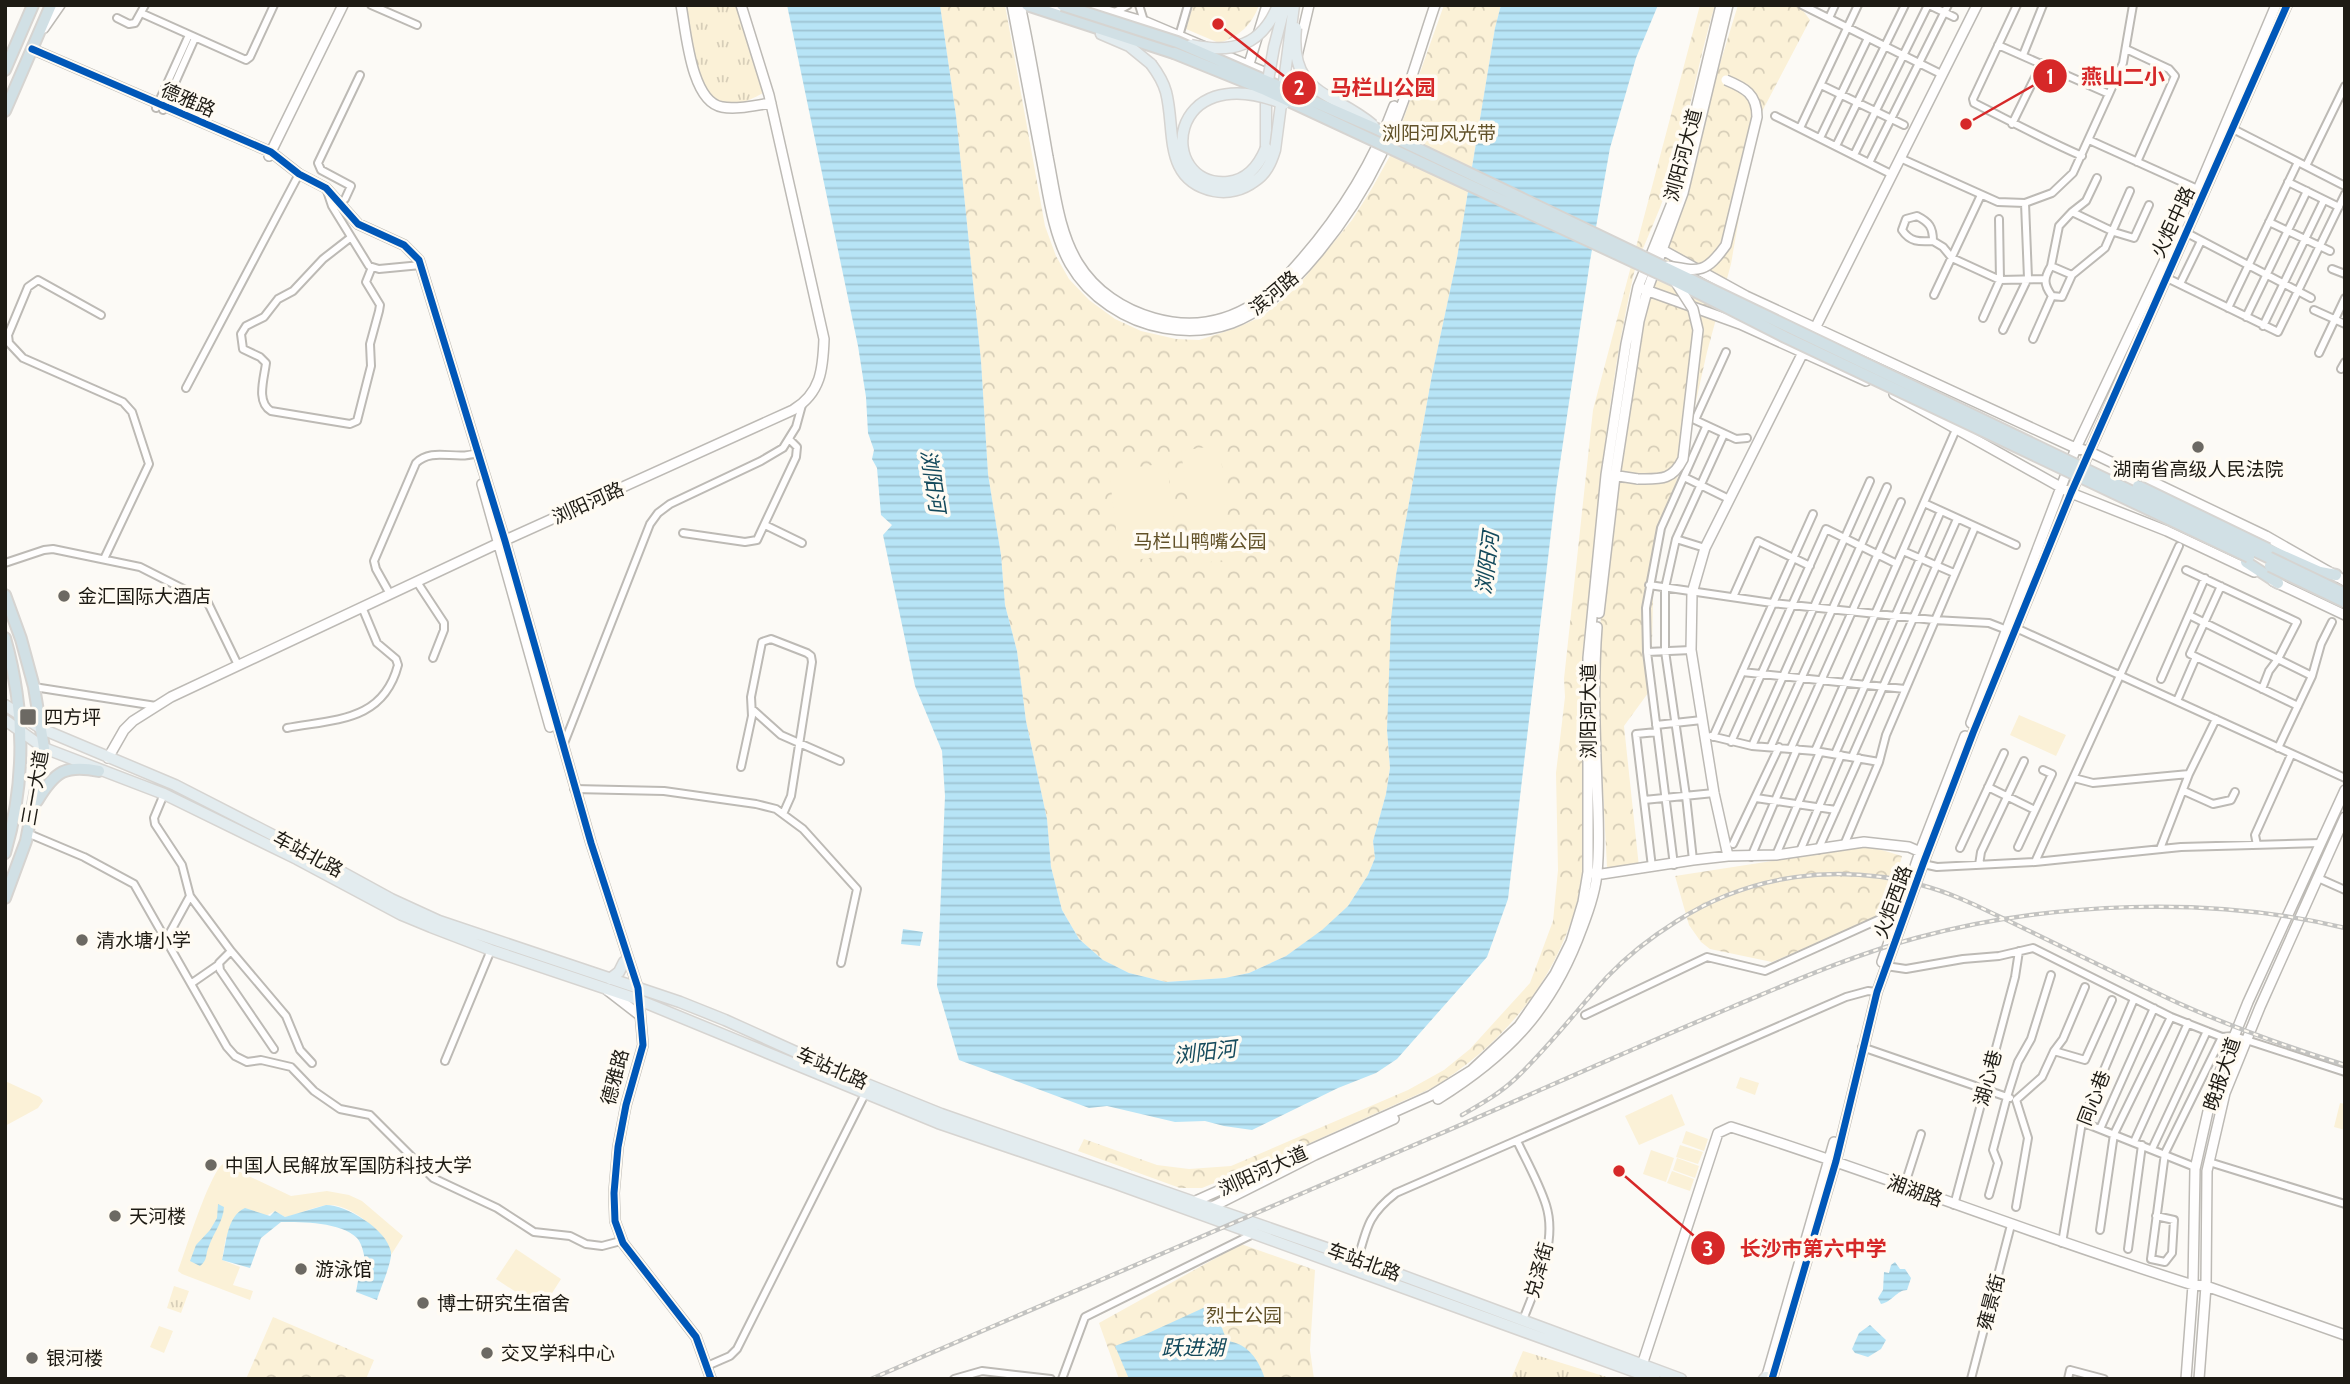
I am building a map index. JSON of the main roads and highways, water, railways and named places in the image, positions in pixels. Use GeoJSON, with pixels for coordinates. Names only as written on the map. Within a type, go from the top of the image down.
{"type":"FeatureCollection","features":[{"type":"Feature","properties":{"kind":"highway"},"geometry":{"type":"LineString","coordinates":[[8,58],[33,5]]}},
{"type":"Feature","properties":{"kind":"highway"},"geometry":{"type":"LineString","coordinates":[[5,111],[51,5]]}},
{"type":"Feature","properties":{"kind":"highway"},"geometry":{"type":"LineString","coordinates":[[1027,5],[1060,10],[1178,39],[1666,266],[2345,602]]}},
{"type":"Feature","properties":{"kind":"highway"},"geometry":{"type":"LineString","coordinates":[[1060,10],[1263,89],[1675,281],[1785,337],[2345,594]]}},
{"type":"Feature","properties":{"kind":"highway"},"geometry":{"type":"LineString","coordinates":[[2069,466],[2095,465],[2268,549],[2340,578]]}},
{"type":"Feature","properties":{"kind":"highway"},"geometry":{"type":"LineString","coordinates":[[2069,466],[2093,489],[2246,562],[2278,583]]}},
{"type":"Feature","properties":{"kind":"highway","name":"三一大道"},"geometry":{"type":"LineString","coordinates":[[5,595],[34,687],[44,748],[27,833],[5,898]]}},
{"type":"Feature","properties":{"kind":"highway","name":"三一大道"},"geometry":{"type":"LineString","coordinates":[[5,638],[20,715],[19,790],[5,853]]}},
{"type":"Feature","properties":{"kind":"highway"},"geometry":{"type":"LineString","coordinates":[[33,809],[57,775],[79,767],[100,771]]}},
{"type":"Feature","properties":{"kind":"main road"},"geometry":{"type":"LineString","coordinates":[[1178,39],[1214,48],[1244,44],[1265,31],[1278,5]]}},
{"type":"Feature","properties":{"kind":"main road"},"geometry":{"type":"LineString","coordinates":[[1285,5],[1269,70],[1266,94],[1266,102],[1267,136],[1261,160],[1247,176],[1224,182],[1203,177],[1188,163],[1181,138],[1184,125],[1196,107],[1217,96],[1252,94],[1259,96],[1267,97],[1366,138]]}},
{"type":"Feature","properties":{"kind":"main road"},"geometry":{"type":"LineString","coordinates":[[1060,10],[1129,46],[1151,64],[1166,93],[1172,147],[1180,167],[1190,180],[1222,193],[1250,185],[1259,178],[1272,160],[1294,5]]}},
{"type":"Feature","properties":{"kind":"main road"},"geometry":{"type":"LineString","coordinates":[[1301,5],[1295,44],[1298,66],[1303,76],[1324,96],[1358,114],[1385,133]]}},
{"type":"Feature","properties":{"kind":"main road","name":"车站北路"},"geometry":{"type":"LineString","coordinates":[[5,705],[42,729],[175,785],[296,847],[391,900],[439,921],[610,979],[865,1094],[938,1123],[1655,1379]]}},
{"type":"Feature","properties":{"kind":"main road","name":"车站北路"},"geometry":{"type":"LineString","coordinates":[[5,720],[44,748],[164,794],[297,859],[402,915],[491,950],[605,989],[636,993],[724,1020],[941,1114],[1358,1259],[1681,1379]]}},
{"type":"Feature","properties":{"kind":"main road"},"geometry":{"type":"LineString","coordinates":[[610,979],[619,972],[624,962]]}},
{"type":"Feature","properties":{"kind":"water","name":"浏阳河"},"geometry":{"type":"Polygon","coordinates":[[[787,5],[940,5],[956,116],[981,361],[988,474],[1001,555],[1005,605],[1017,651],[1026,721],[1047,819],[1051,867],[1062,910],[1079,939],[1103,960],[1129,973],[1166,982],[1225,978],[1249,973],[1286,956],[1322,930],[1348,906],[1368,875],[1375,858],[1373,841],[1390,768],[1387,730],[1391,619],[1396,575],[1432,375],[1457,258],[1501,5],[1658,5],[1636,58],[1610,148],[1590,261],[1556,490],[1508,899],[1487,957],[1397,1059],[1376,1073],[1338,1088],[1252,1130],[1205,1121],[1175,1122],[1107,1106],[1089,1108],[959,1060],[937,986],[945,796],[942,751],[915,686],[883,535],[892,525],[881,515],[877,468],[872,459],[874,450],[868,433],[866,397],[858,346],[787,5]]]}},
{"type":"Feature","properties":{"kind":"water"},"geometry":{"type":"Polygon","coordinates":[[[903,929],[923,932],[920,946],[901,944],[903,929]]]}},
{"type":"Feature","properties":{"kind":"water"},"geometry":{"type":"Polygon","coordinates":[[[218,1204],[224,1207],[222,1217],[200,1266],[190,1261],[196,1245],[217,1218],[218,1204]]]}},
{"type":"Feature","properties":{"kind":"water"},"geometry":{"type":"Polygon","coordinates":[[[326,1205],[344,1209],[364,1220],[388,1243],[391,1257],[377,1300],[356,1292],[366,1265],[359,1241],[350,1233],[331,1226],[281,1222],[261,1238],[250,1268],[222,1260],[234,1217],[245,1208],[270,1216],[275,1211],[285,1217],[326,1205]]]}},
{"type":"Feature","properties":{"kind":"water"},"geometry":{"type":"Polygon","coordinates":[[[1895,1262],[1900,1269],[1905,1269],[1911,1278],[1907,1290],[1881,1304],[1878,1298],[1883,1290],[1884,1272],[1889,1273],[1895,1262]]]}},
{"type":"Feature","properties":{"kind":"water","name":"跃进湖"},"geometry":{"type":"Polygon","coordinates":[[[1212,1304],[1228,1341],[1252,1354],[1265,1379],[1129,1379],[1115,1346],[1212,1304]]]}},
{"type":"Feature","properties":{"kind":"water"},"geometry":{"type":"Polygon","coordinates":[[[1870,1325],[1886,1340],[1881,1349],[1868,1357],[1855,1353],[1852,1349],[1859,1333],[1870,1325]]]}},
{"type":"Feature","properties":{"kind":"railway"},"geometry":{"type":"LineString","coordinates":[[1462,1115],[1515,1079],[1615,969],[1668,927],[1705,905],[1734,892],[1764,883],[1827,874],[1890,878],[1947,893],[2197,1011],[2345,1065]]}},
{"type":"Feature","properties":{"kind":"railway"},"geometry":{"type":"LineString","coordinates":[[871,1379],[1695,1023],[1869,952],[1967,926],[2074,910],[2130,907],[2240,911],[2294,917],[2345,928]]}},
{"type":"Feature","properties":{"kind":"place","name":"马栏山公园"},"geometry":{"type":"Point","coordinates":[1218,24]}},
{"type":"Feature","properties":{"kind":"place","name":"燕山二小"},"geometry":{"type":"Point","coordinates":[1966,124]}},
{"type":"Feature","properties":{"kind":"place","name":"湖南省高级人民法院"},"geometry":{"type":"Point","coordinates":[2198,447]}},
{"type":"Feature","properties":{"kind":"place","name":"金汇国际大酒店"},"geometry":{"type":"Point","coordinates":[64,596]}},
{"type":"Feature","properties":{"kind":"place","name":"四方坪"},"geometry":{"type":"Point","coordinates":[28,717]}},
{"type":"Feature","properties":{"kind":"place","name":"清水塘小学"},"geometry":{"type":"Point","coordinates":[82,940]}},
{"type":"Feature","properties":{"kind":"place","name":"中国人民解放军国防科技大学"},"geometry":{"type":"Point","coordinates":[211,1165]}},
{"type":"Feature","properties":{"kind":"place","name":"长沙市第六中学"},"geometry":{"type":"Point","coordinates":[1619,1171]}},
{"type":"Feature","properties":{"kind":"place","name":"天河楼"},"geometry":{"type":"Point","coordinates":[115,1216]}},
{"type":"Feature","properties":{"kind":"place","name":"游泳馆"},"geometry":{"type":"Point","coordinates":[301,1269]}},
{"type":"Feature","properties":{"kind":"place","name":"博士研究生宿舍"},"geometry":{"type":"Point","coordinates":[423,1303]}},
{"type":"Feature","properties":{"kind":"place","name":"交叉学科中心"},"geometry":{"type":"Point","coordinates":[487,1353]}},
{"type":"Feature","properties":{"kind":"place","name":"银河楼"},"geometry":{"type":"Point","coordinates":[32,1358]}},
{"type":"Feature","properties":{"kind":"park label","name":"浏阳河风光带"},"geometry":{"type":"Point","coordinates":[1439,133]}},
{"type":"Feature","properties":{"kind":"park label","name":"马栏山鸭嘴公园"},"geometry":{"type":"Point","coordinates":[1200,541]}},
{"type":"Feature","properties":{"kind":"park label","name":"烈士公园"},"geometry":{"type":"Point","coordinates":[1244,1315]}}]}
